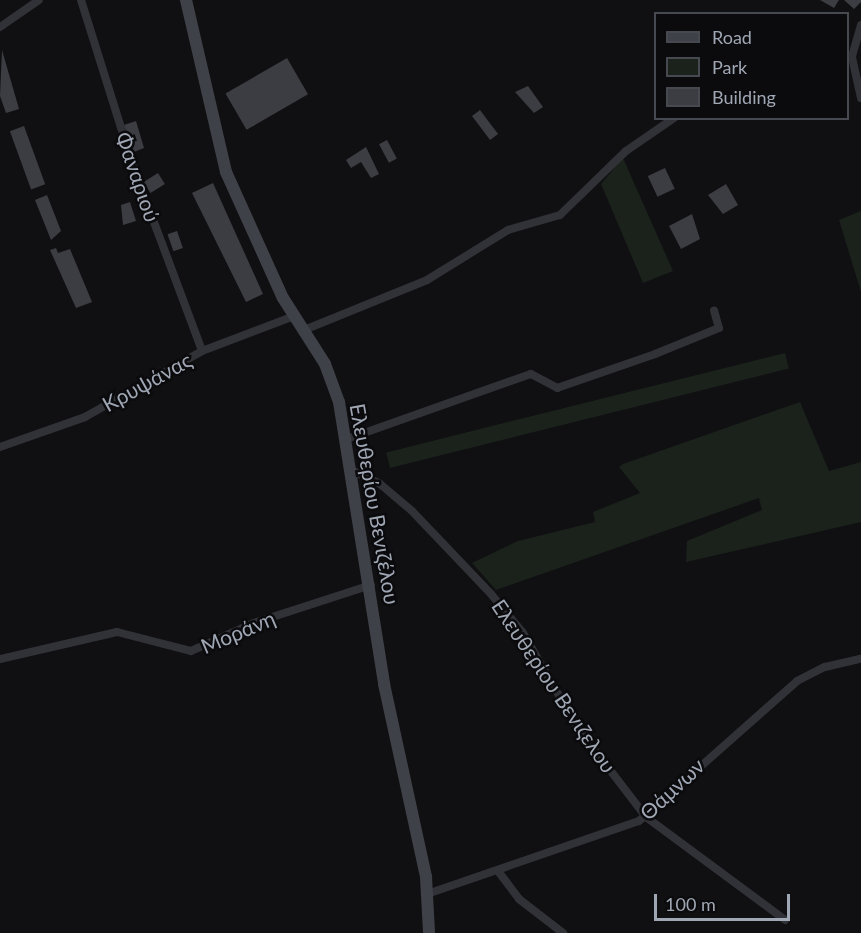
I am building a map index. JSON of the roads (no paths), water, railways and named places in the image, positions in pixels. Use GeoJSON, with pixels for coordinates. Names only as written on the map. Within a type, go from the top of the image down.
{"type":"FeatureCollection","features":[{"type":"Feature","properties":{"kind":"main road","name":"Ελευθερίου Βενιζέλου"},"geometry":{"type":"LineString","coordinates":[[186,0],[226,172],[294,316],[329,374],[347,439],[371,585],[384,684],[427,894],[429,933]]}},
{"type":"Feature","properties":{"kind":"street"},"geometry":{"type":"LineString","coordinates":[[0,27],[39,0]]}},
{"type":"Feature","properties":{"kind":"street","name":"Φαναριού"},"geometry":{"type":"LineString","coordinates":[[81,0],[133,166],[202,351]]}},
{"type":"Feature","properties":{"kind":"street"},"geometry":{"type":"LineString","coordinates":[[861,25],[852,57],[861,98]]}},
{"type":"Feature","properties":{"kind":"street"},"geometry":{"type":"LineString","coordinates":[[304,330],[427,280],[508,230],[560,215],[626,151],[671,120]]}},
{"type":"Feature","properties":{"kind":"street"},"geometry":{"type":"LineString","coordinates":[[347,439],[531,374],[557,388],[633,362],[719,328],[714,311]]}},
{"type":"Feature","properties":{"kind":"street","name":"Κρυψάνας"},"geometry":{"type":"LineString","coordinates":[[0,447],[85,417],[202,351],[294,316]]}},
{"type":"Feature","properties":{"kind":"street","name":"Ελευθερίου Βενιζελου"},"geometry":{"type":"LineString","coordinates":[[353,471],[394,495],[491,594],[523,633],[577,727],[646,817],[785,920]]}},
{"type":"Feature","properties":{"kind":"street","name":"Μοράνη"},"geometry":{"type":"LineString","coordinates":[[0,659],[117,632],[191,651],[254,623],[371,585]]}},
{"type":"Feature","properties":{"kind":"street","name":"Θάμνων"},"geometry":{"type":"LineString","coordinates":[[427,894],[498,871],[646,817],[721,743],[797,681],[825,667],[861,659]]}},
{"type":"Feature","properties":{"kind":"street"},"geometry":{"type":"LineString","coordinates":[[498,871],[519,898],[563,933]]}}]}
